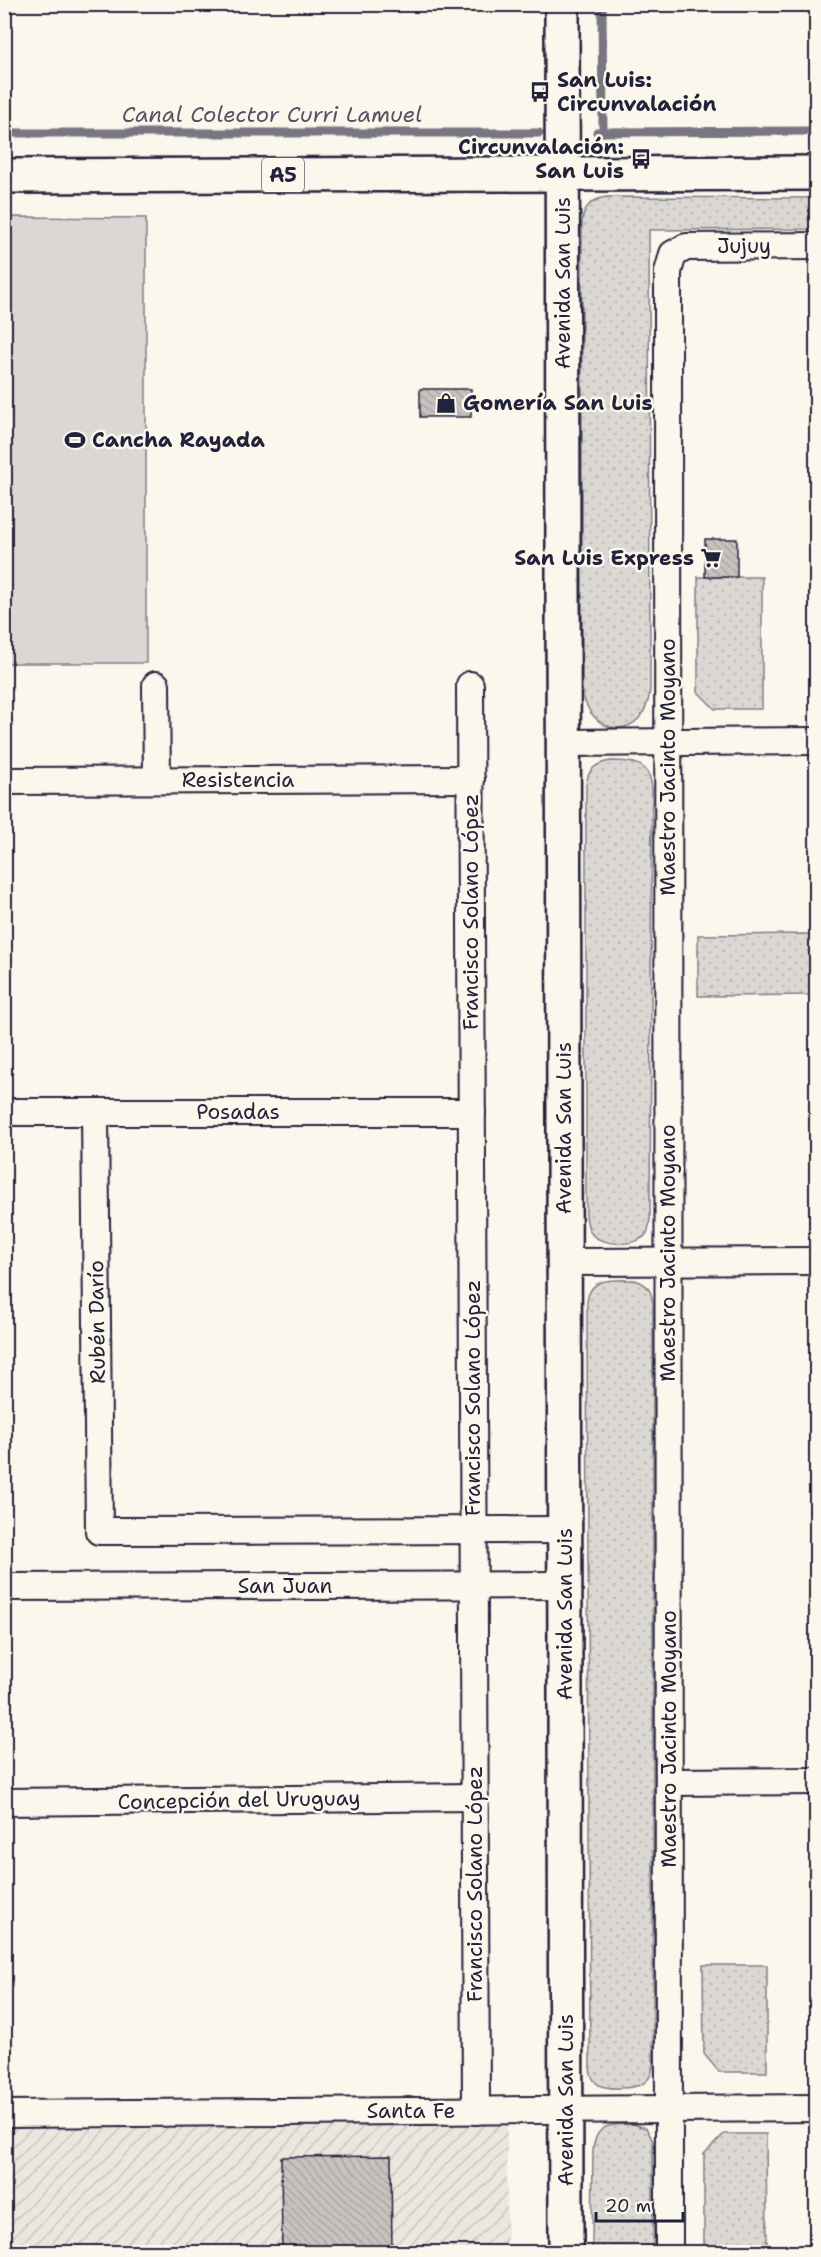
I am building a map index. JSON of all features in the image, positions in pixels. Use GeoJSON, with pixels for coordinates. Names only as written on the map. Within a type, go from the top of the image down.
{"type":"FeatureCollection","features":[{"type":"Feature","properties":{"kind":"main road","name":"Avenida San Luis"},"geometry":{"type":"LineString","coordinates":[[562,4],[566,2253]]}},
{"type":"Feature","properties":{"kind":"main road","name":"A5"},"geometry":{"type":"LineString","coordinates":[[4,176],[816,174]]}},
{"type":"Feature","properties":{"kind":"street","name":"Jujuy"},"geometry":{"type":"LineString","coordinates":[[673,254],[679,249],[693,246],[816,246]]}},
{"type":"Feature","properties":{"kind":"street","name":"Maestro Jacinto Moyano"},"geometry":{"type":"LineString","coordinates":[[669,2253],[668,272],[673,254]]}},
{"type":"Feature","properties":{"kind":"street"},"geometry":{"type":"LineString","coordinates":[[156,685],[157,780]]}},
{"type":"Feature","properties":{"kind":"street","name":"Francisco Solano López"},"geometry":{"type":"LineString","coordinates":[[470,685],[476,2110]]}},
{"type":"Feature","properties":{"kind":"street"},"geometry":{"type":"LineString","coordinates":[[564,743],[816,741]]}},
{"type":"Feature","properties":{"kind":"street","name":"Resistencia"},"geometry":{"type":"LineString","coordinates":[[4,781],[471,778]]}},
{"type":"Feature","properties":{"kind":"street","name":"Posadas"},"geometry":{"type":"LineString","coordinates":[[4,1112],[472,1112]]}},
{"type":"Feature","properties":{"kind":"street","name":"Rubén Darío"},"geometry":{"type":"LineString","coordinates":[[95,1112],[99,1531],[473,1530]]}},
{"type":"Feature","properties":{"kind":"street"},"geometry":{"type":"LineString","coordinates":[[565,1262],[816,1262]]}},
{"type":"Feature","properties":{"kind":"street"},"geometry":{"type":"LineString","coordinates":[[473,1530],[565,1530]]}},
{"type":"Feature","properties":{"kind":"street","name":"San Juan"},"geometry":{"type":"LineString","coordinates":[[4,1587],[565,1585]]}},
{"type":"Feature","properties":{"kind":"street"},"geometry":{"type":"LineString","coordinates":[[669,1782],[816,1781]]}},
{"type":"Feature","properties":{"kind":"street","name":"Concepción del Uruguay"},"geometry":{"type":"LineString","coordinates":[[4,1802],[474,1797]]}},
{"type":"Feature","properties":{"kind":"street","name":"Santa Fe"},"geometry":{"type":"LineString","coordinates":[[4,2114],[816,2108]]}},
{"type":"Feature","properties":{"kind":"shaded area"},"geometry":{"type":"Polygon","coordinates":[[[606,197],[816,198],[816,229],[649,230],[650,689],[646,707],[639,719],[628,726],[617,728],[605,725],[595,717],[586,705],[582,688],[582,223],[588,206],[606,197]]]}},
{"type":"Feature","properties":{"kind":"shaded area","name":"Cancha Rayada"},"geometry":{"type":"Polygon","coordinates":[[[5,217],[146,218],[146,663],[5,663],[5,217]]]}},
{"type":"Feature","properties":{"kind":"shaded area"},"geometry":{"type":"Polygon","coordinates":[[[698,577],[762,577],[762,709],[715,709],[698,692],[698,577]]]}},
{"type":"Feature","properties":{"kind":"shaded area"},"geometry":{"type":"Polygon","coordinates":[[[611,761],[634,763],[644,768],[651,780],[652,789],[650,1219],[648,1231],[642,1238],[619,1244],[602,1241],[591,1233],[586,1214],[586,785],[594,768],[601,763],[611,761]]]}},
{"type":"Feature","properties":{"kind":"shaded area"},"geometry":{"type":"Polygon","coordinates":[[[816,934],[816,995],[698,996],[698,935],[816,934]]]}},
{"type":"Feature","properties":{"kind":"shaded area"},"geometry":{"type":"Polygon","coordinates":[[[611,1280],[634,1280],[648,1288],[653,1302],[653,2066],[652,2073],[646,2082],[630,2087],[613,2088],[597,2084],[590,2069],[587,1303],[592,1288],[597,1284],[611,1280]]]}},
{"type":"Feature","properties":{"kind":"shaded area"},"geometry":{"type":"Polygon","coordinates":[[[703,1965],[767,1965],[767,2072],[719,2072],[704,2054],[703,1965]]]}},
{"type":"Feature","properties":{"kind":"shaded area"},"geometry":{"type":"Polygon","coordinates":[[[507,2122],[507,2252],[5,2252],[4,2124],[507,2122]]]}},
{"type":"Feature","properties":{"kind":"shaded area"},"geometry":{"type":"Polygon","coordinates":[[[633,2124],[646,2128],[653,2141],[653,2252],[592,2252],[594,2142],[605,2127],[633,2124]]]}},
{"type":"Feature","properties":{"kind":"shaded area"},"geometry":{"type":"Polygon","coordinates":[[[724,2134],[766,2134],[767,2247],[816,2246],[816,2252],[704,2252],[704,2154],[724,2134]]]}},
{"type":"Feature","properties":{"kind":"building","name":"Gomería San Luis"},"geometry":{"type":"Polygon","coordinates":[[[420,389],[471,389],[471,417],[420,417],[420,389]]]}},
{"type":"Feature","properties":{"kind":"building"},"geometry":{"type":"Polygon","coordinates":[[[705,539],[737,539],[737,577],[705,577],[705,539]]]}},
{"type":"Feature","properties":{"kind":"building"},"geometry":{"type":"Polygon","coordinates":[[[391,2156],[392,2253],[282,2253],[281,2157],[391,2156]]]}},
{"type":"Feature","properties":{"kind":"waterway"},"geometry":{"type":"LineString","coordinates":[[602,4],[603,132]]}},
{"type":"Feature","properties":{"kind":"waterway","name":"Canal Colector Curri Lamuel"},"geometry":{"type":"LineString","coordinates":[[597,132],[816,131]]}},
{"type":"Feature","properties":{"kind":"waterway","name":"Canal Colector Curri Lamuel"},"geometry":{"type":"LineString","coordinates":[[4,133],[539,133]]}},
{"type":"Feature","properties":{"kind":"place","name":"San Luis: Circunvalación"},"geometry":{"type":"Point","coordinates":[540,92]}},
{"type":"Feature","properties":{"kind":"place","name":"Circunvalación: San Luis"},"geometry":{"type":"Point","coordinates":[641,159]}},
{"type":"Feature","properties":{"kind":"place","name":"Gomería San Luis"},"geometry":{"type":"Point","coordinates":[446,403]}},
{"type":"Feature","properties":{"kind":"place","name":"Cancha Rayada"},"geometry":{"type":"Point","coordinates":[75,440]}},
{"type":"Feature","properties":{"kind":"place","name":"San Luis Express"},"geometry":{"type":"Point","coordinates":[711,558]}}]}
